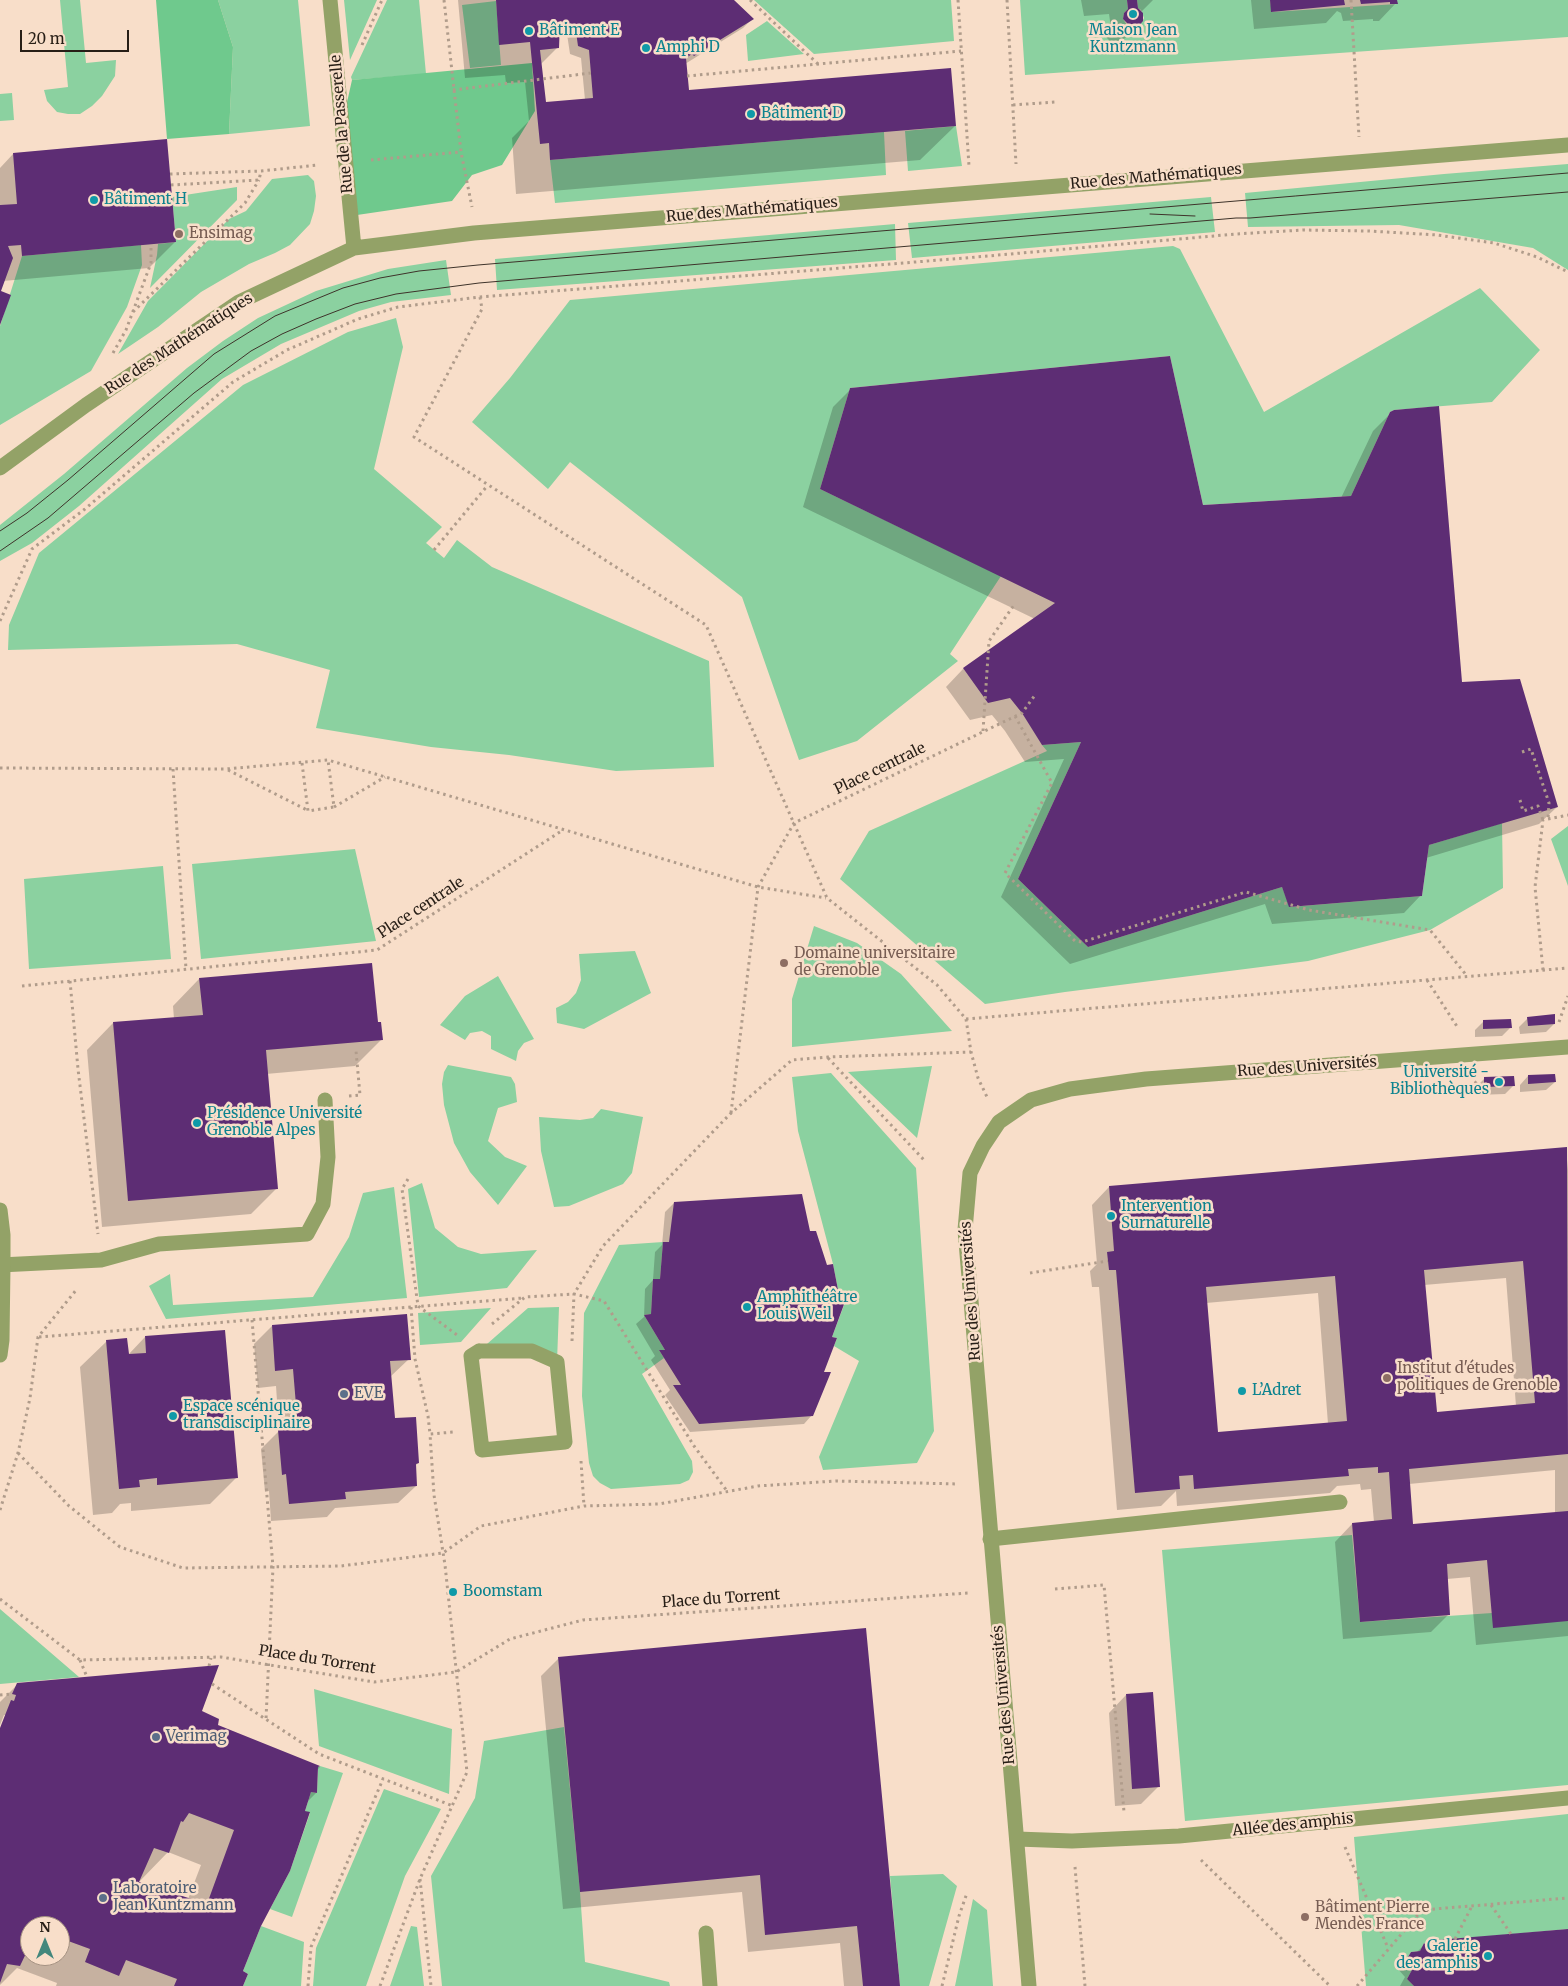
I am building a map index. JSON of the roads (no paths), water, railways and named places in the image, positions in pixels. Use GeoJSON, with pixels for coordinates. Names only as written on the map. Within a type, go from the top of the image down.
{"type":"FeatureCollection","features":[{"type":"Feature","properties":{"kind":"street","name":"Rue de la Passerelle"},"geometry":{"type":"LineString","coordinates":[[330,0],[354,248]]}},
{"type":"Feature","properties":{"kind":"street","name":"Rue des Mathématiques"},"geometry":{"type":"LineString","coordinates":[[0,468],[86,405],[239,302],[354,248],[474,233],[1568,145]]}},
{"type":"Feature","properties":{"kind":"street","name":"Rue des Universités"},"geometry":{"type":"LineString","coordinates":[[1029,1986],[965,1230],[970,1174],[983,1146],[999,1122],[1031,1100],[1070,1089],[1146,1079],[1568,1047]]}},
{"type":"Feature","properties":{"kind":"street"},"geometry":{"type":"LineString","coordinates":[[2,1265],[101,1260],[159,1244],[308,1234],[323,1204],[328,1157],[325,1100]]}},
{"type":"Feature","properties":{"kind":"street"},"geometry":{"type":"LineString","coordinates":[[0,1210],[2,1265],[2,1340],[0,1355]]}},
{"type":"Feature","properties":{"kind":"street"},"geometry":{"type":"LineString","coordinates":[[479,1351],[532,1351],[557,1362],[565,1442],[482,1450],[471,1356],[479,1351]]}},
{"type":"Feature","properties":{"kind":"street"},"geometry":{"type":"LineString","coordinates":[[990,1539],[1340,1502]]}},
{"type":"Feature","properties":{"kind":"street","name":"Allée des amphis"},"geometry":{"type":"LineString","coordinates":[[1016,1839],[1072,1841],[1179,1836],[1568,1798]]}},
{"type":"Feature","properties":{"kind":"street"},"geometry":{"type":"LineString","coordinates":[[706,1932],[710,1986]]}},
{"type":"Feature","properties":{"kind":"tram line"},"geometry":{"type":"LineString","coordinates":[[0,531],[27,513],[68,480],[214,354],[275,316],[343,288],[380,278],[419,271],[478,265],[1568,173]]}},
{"type":"Feature","properties":{"kind":"tram line"},"geometry":{"type":"LineString","coordinates":[[0,551],[48,518],[194,393],[251,351],[282,334],[316,319],[355,304],[396,294],[479,283],[1236,218],[1568,192]]}},
{"type":"Feature","properties":{"kind":"tram line"},"geometry":{"type":"LineString","coordinates":[[1150,214],[1195,216]]}},
{"type":"Feature","properties":{"kind":"place","name":"Maison Jean Kuntzmann"},"geometry":{"type":"Point","coordinates":[1133,14]}},
{"type":"Feature","properties":{"kind":"place","name":"Bâtiment E"},"geometry":{"type":"Point","coordinates":[529,31]}},
{"type":"Feature","properties":{"kind":"place","name":"Amphi D"},"geometry":{"type":"Point","coordinates":[646,48]}},
{"type":"Feature","properties":{"kind":"place","name":"Bâtiment D"},"geometry":{"type":"Point","coordinates":[751,114]}},
{"type":"Feature","properties":{"kind":"place","name":"Bâtiment H"},"geometry":{"type":"Point","coordinates":[94,200]}},
{"type":"Feature","properties":{"kind":"place","name":"Ensimag"},"geometry":{"type":"Point","coordinates":[179,234]}},
{"type":"Feature","properties":{"kind":"place","name":"Domaine universitaire de Grenoble"},"geometry":{"type":"Point","coordinates":[784,963]}},
{"type":"Feature","properties":{"kind":"place","name":"Université - Bibliothèques"},"geometry":{"type":"Point","coordinates":[1499,1082]}},
{"type":"Feature","properties":{"kind":"place","name":"Présidence Université Grenoble Alpes"},"geometry":{"type":"Point","coordinates":[197,1123]}},
{"type":"Feature","properties":{"kind":"place","name":"Intervention Surnaturelle"},"geometry":{"type":"Point","coordinates":[1111,1216]}},
{"type":"Feature","properties":{"kind":"place","name":"Amphithéâtre Louis Weil"},"geometry":{"type":"Point","coordinates":[747,1307]}},
{"type":"Feature","properties":{"kind":"place","name":"Institut d'études politiques de Grenoble"},"geometry":{"type":"Point","coordinates":[1387,1378]}},
{"type":"Feature","properties":{"kind":"place","name":"L’Adret"},"geometry":{"type":"Point","coordinates":[1242,1391]}},
{"type":"Feature","properties":{"kind":"place","name":"EVE"},"geometry":{"type":"Point","coordinates":[344,1394]}},
{"type":"Feature","properties":{"kind":"place","name":"Espace scénique transdisciplinaire"},"geometry":{"type":"Point","coordinates":[173,1416]}},
{"type":"Feature","properties":{"kind":"place","name":"Boomstam"},"geometry":{"type":"Point","coordinates":[453,1592]}},
{"type":"Feature","properties":{"kind":"place","name":"Verimag"},"geometry":{"type":"Point","coordinates":[156,1737]}},
{"type":"Feature","properties":{"kind":"place","name":"Laboratoire Jean Kuntzmann"},"geometry":{"type":"Point","coordinates":[103,1898]}},
{"type":"Feature","properties":{"kind":"place","name":"Bâtiment Pierre Mendès France"},"geometry":{"type":"Point","coordinates":[1305,1917]}},
{"type":"Feature","properties":{"kind":"place","name":"Galerie des amphis"},"geometry":{"type":"Point","coordinates":[1488,1956]}}]}
